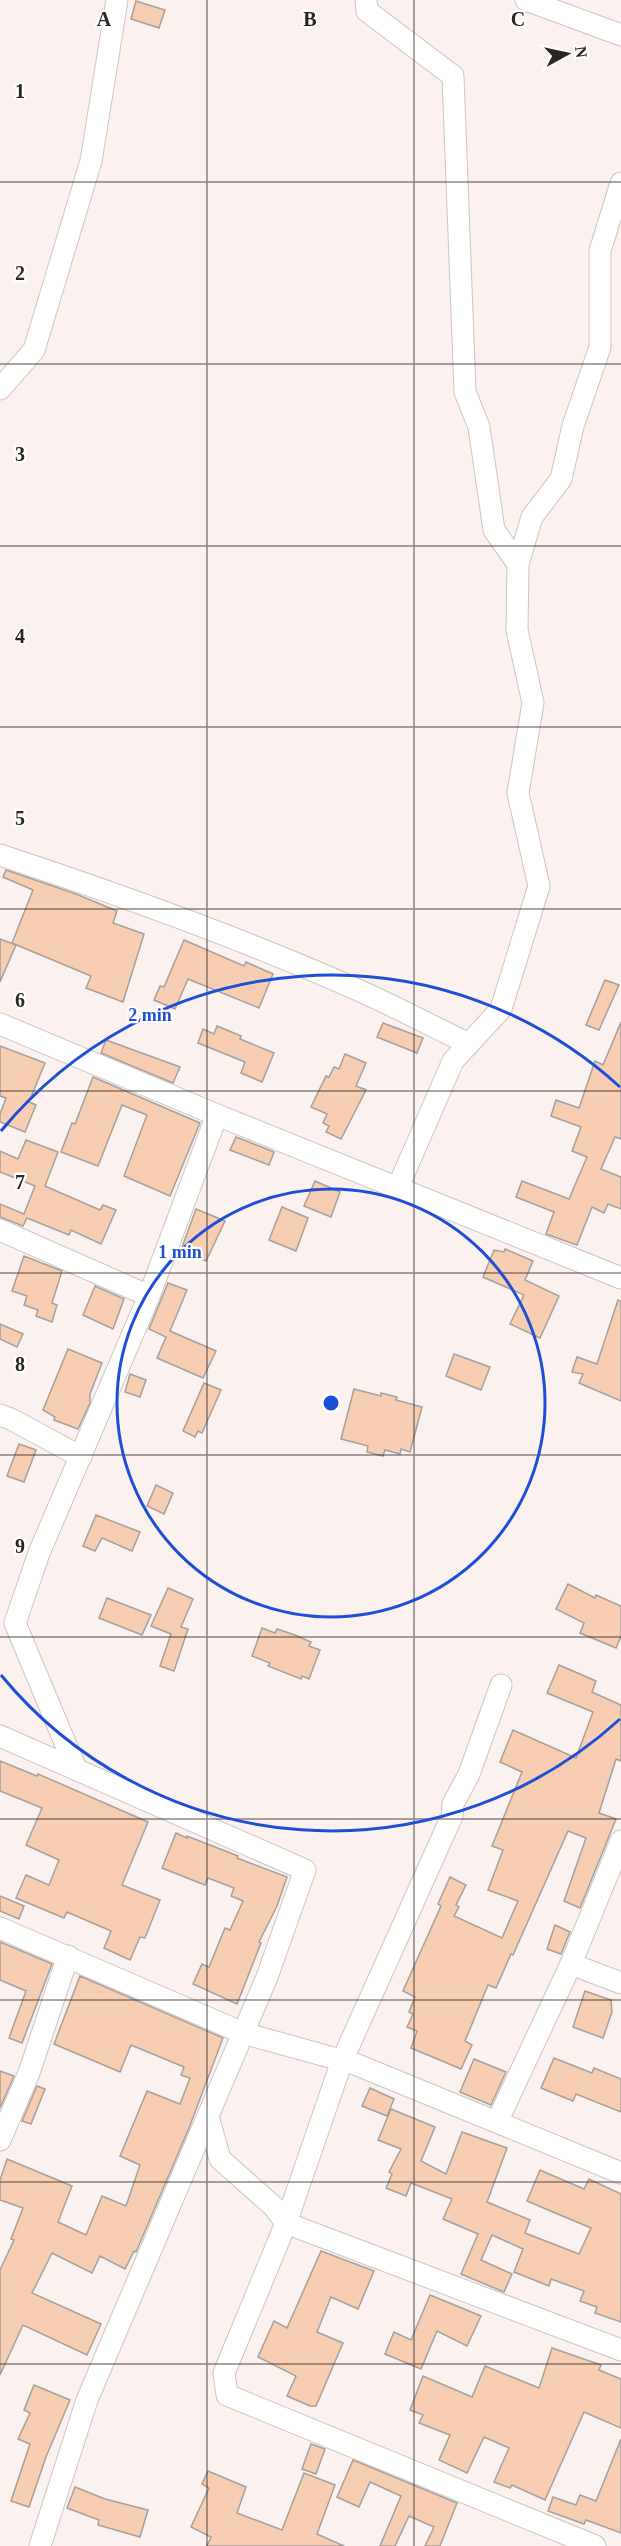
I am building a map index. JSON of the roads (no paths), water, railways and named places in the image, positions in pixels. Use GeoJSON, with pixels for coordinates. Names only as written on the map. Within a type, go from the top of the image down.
{"type":"FeatureCollection","features":[{"type":"Feature","properties":{"kind":"street"},"geometry":{"type":"LineString","coordinates":[[0,389],[34,351],[91,161],[117,0]]}},
{"type":"Feature","properties":{"kind":"street"},"geometry":{"type":"LineString","coordinates":[[366,0],[367,11],[453,76],[465,392],[479,427],[494,530],[518,564]]}},
{"type":"Feature","properties":{"kind":"street"},"geometry":{"type":"LineString","coordinates":[[526,0],[621,35]]}},
{"type":"Feature","properties":{"kind":"street"},"geometry":{"type":"LineString","coordinates":[[398,1187],[453,1061],[501,1009],[539,886],[518,793],[533,703],[517,630],[518,564],[532,516],[561,478],[573,426],[600,347],[600,251],[616,217],[621,183]]}},
{"type":"Feature","properties":{"kind":"street"},"geometry":{"type":"LineString","coordinates":[[0,855],[91,885],[255,946],[360,991],[469,1044]]}},
{"type":"Feature","properties":{"kind":"street"},"geometry":{"type":"LineString","coordinates":[[0,1024],[217,1115],[621,1278]]}},
{"type":"Feature","properties":{"kind":"street"},"geometry":{"type":"LineString","coordinates":[[76,1769],[15,1623],[39,1553],[149,1296],[217,1115]]}},
{"type":"Feature","properties":{"kind":"street"},"geometry":{"type":"LineString","coordinates":[[0,1230],[149,1296]]}},
{"type":"Feature","properties":{"kind":"street"},"geometry":{"type":"LineString","coordinates":[[0,1415],[81,1457]]}},
{"type":"Feature","properties":{"kind":"street"},"geometry":{"type":"LineString","coordinates":[[501,1684],[469,1774],[453,1804],[452,1816],[342,2061],[286,2223],[224,2373],[227,2395],[595,2546]]}},
{"type":"Feature","properties":{"kind":"street"},"geometry":{"type":"LineString","coordinates":[[0,1736],[305,1870],[267,1977],[87,2400],[40,2546]]}},
{"type":"Feature","properties":{"kind":"street"},"geometry":{"type":"LineString","coordinates":[[497,2122],[571,1964],[621,1841]]}},
{"type":"Feature","properties":{"kind":"street"},"geometry":{"type":"LineString","coordinates":[[0,1928],[243,2033],[355,2064],[621,2173]]}},
{"type":"Feature","properties":{"kind":"street"},"geometry":{"type":"LineString","coordinates":[[0,2140],[29,2073],[68,1956]]}},
{"type":"Feature","properties":{"kind":"street"},"geometry":{"type":"LineString","coordinates":[[571,1964],[621,1983]]}},
{"type":"Feature","properties":{"kind":"street"},"geometry":{"type":"LineString","coordinates":[[208,2116],[220,2159],[274,2207],[286,2223],[621,2350]]}}]}
